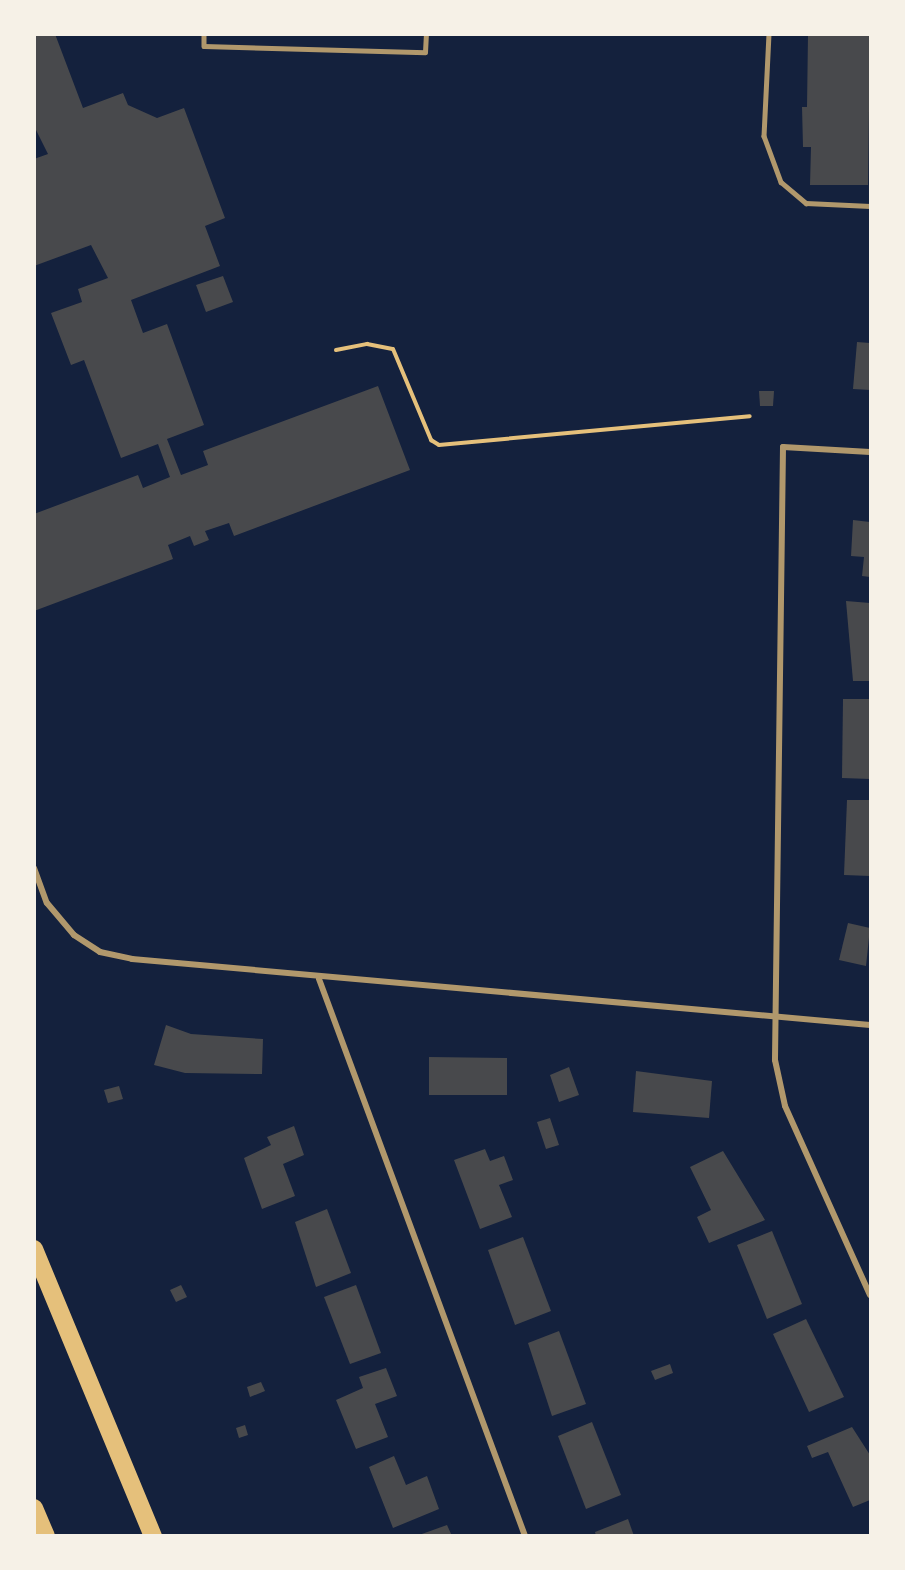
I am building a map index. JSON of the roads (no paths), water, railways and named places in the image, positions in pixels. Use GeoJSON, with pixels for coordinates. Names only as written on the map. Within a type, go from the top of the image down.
{"type":"FeatureCollection","features":[{"type":"Feature","properties":{"kind":"highway"},"geometry":{"type":"LineString","coordinates":[[34,1249],[153,1536]]}},
{"type":"Feature","properties":{"kind":"highway"},"geometry":{"type":"LineString","coordinates":[[34,1508],[46,1536]]}},
{"type":"Feature","properties":{"kind":"street"},"geometry":{"type":"LineString","coordinates":[[870,452],[790,444],[783,447],[775,1013],[775,1060],[785,1106],[870,1295]]}},
{"type":"Feature","properties":{"kind":"street"},"geometry":{"type":"LineString","coordinates":[[35,869],[59,920],[100,952],[318,979],[775,1013],[870,1025]]}},
{"type":"Feature","properties":{"kind":"street"},"geometry":{"type":"LineString","coordinates":[[318,979],[525,1536]]}},
{"type":"Feature","properties":{"kind":"lane"},"geometry":{"type":"LineString","coordinates":[[204,34],[204,46],[425,52],[426,34]]}},
{"type":"Feature","properties":{"kind":"lane"},"geometry":{"type":"LineString","coordinates":[[770,34],[764,136],[781,182],[806,203],[870,206]]}}]}
